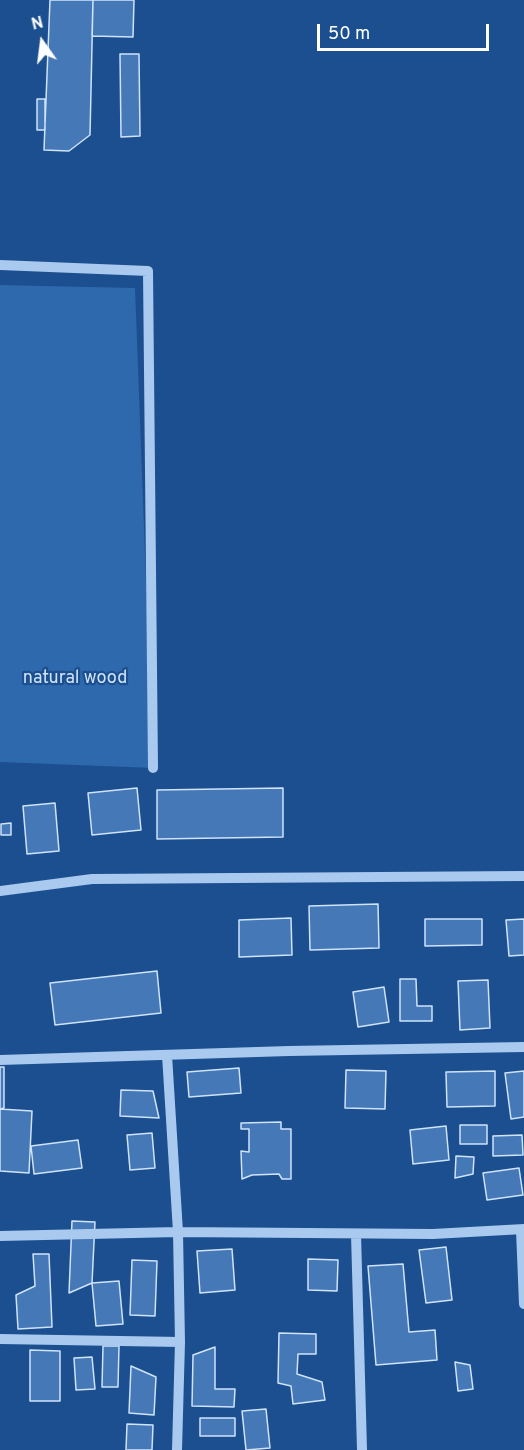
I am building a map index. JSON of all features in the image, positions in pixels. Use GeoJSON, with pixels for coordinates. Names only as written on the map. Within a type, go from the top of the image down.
{"type":"FeatureCollection","features":[{"type":"Feature","properties":{"kind":"street"},"geometry":{"type":"LineString","coordinates":[[0,265],[148,271],[153,768]]}},
{"type":"Feature","properties":{"kind":"street"},"geometry":{"type":"LineString","coordinates":[[0,891],[92,879],[524,876]]}},
{"type":"Feature","properties":{"kind":"street"},"geometry":{"type":"LineString","coordinates":[[0,1060],[289,1051],[524,1047]]}},
{"type":"Feature","properties":{"kind":"street"},"geometry":{"type":"LineString","coordinates":[[167,1055],[178,1232],[180,1342],[177,1450]]}},
{"type":"Feature","properties":{"kind":"street"},"geometry":{"type":"LineString","coordinates":[[0,1236],[178,1232],[433,1234],[522,1229],[524,1304]]}},
{"type":"Feature","properties":{"kind":"street"},"geometry":{"type":"LineString","coordinates":[[356,1234],[362,1450]]}},
{"type":"Feature","properties":{"kind":"street"},"geometry":{"type":"LineString","coordinates":[[0,1339],[180,1342]]}},
{"type":"Feature","properties":{"kind":"green space","name":"natural wood"},"geometry":{"type":"Polygon","coordinates":[[[0,285],[135,288],[153,768],[0,762],[0,285]]]}},
{"type":"Feature","properties":{"kind":"building"},"geometry":{"type":"Polygon","coordinates":[[[50,0],[93,0],[90,135],[69,151],[44,150],[50,0]]]}},
{"type":"Feature","properties":{"kind":"building"},"geometry":{"type":"Polygon","coordinates":[[[93,0],[134,0],[133,37],[92,36],[93,0]]]}},
{"type":"Feature","properties":{"kind":"building"},"geometry":{"type":"Polygon","coordinates":[[[120,54],[139,54],[140,136],[121,137],[120,54]]]}},
{"type":"Feature","properties":{"kind":"building"},"geometry":{"type":"Polygon","coordinates":[[[37,99],[45,99],[45,130],[37,130],[37,99]]]}},
{"type":"Feature","properties":{"kind":"building"},"geometry":{"type":"Polygon","coordinates":[[[137,788],[141,830],[92,835],[88,793],[137,788]]]}},
{"type":"Feature","properties":{"kind":"building"},"geometry":{"type":"Polygon","coordinates":[[[283,788],[283,837],[157,839],[157,790],[283,788]]]}},
{"type":"Feature","properties":{"kind":"building"},"geometry":{"type":"Polygon","coordinates":[[[55,803],[59,851],[27,854],[23,806],[55,803]]]}},
{"type":"Feature","properties":{"kind":"building"},"geometry":{"type":"Polygon","coordinates":[[[11,823],[11,835],[1,835],[1,824],[11,823]]]}},
{"type":"Feature","properties":{"kind":"building"},"geometry":{"type":"Polygon","coordinates":[[[378,904],[379,948],[310,950],[309,906],[378,904]]]}},
{"type":"Feature","properties":{"kind":"building"},"geometry":{"type":"Polygon","coordinates":[[[291,918],[292,955],[239,957],[239,920],[291,918]]]}},
{"type":"Feature","properties":{"kind":"building"},"geometry":{"type":"Polygon","coordinates":[[[425,919],[482,919],[482,945],[425,946],[425,919]]]}},
{"type":"Feature","properties":{"kind":"building"},"geometry":{"type":"Polygon","coordinates":[[[524,919],[524,955],[509,956],[506,920],[524,919]]]}},
{"type":"Feature","properties":{"kind":"building"},"geometry":{"type":"Polygon","coordinates":[[[157,971],[161,1013],[55,1025],[50,983],[157,971]]]}},
{"type":"Feature","properties":{"kind":"building"},"geometry":{"type":"Polygon","coordinates":[[[400,979],[416,979],[417,1006],[432,1006],[432,1021],[400,1021],[400,979]]]}},
{"type":"Feature","properties":{"kind":"building"},"geometry":{"type":"Polygon","coordinates":[[[488,980],[490,1028],[460,1030],[458,981],[488,980]]]}},
{"type":"Feature","properties":{"kind":"building"},"geometry":{"type":"Polygon","coordinates":[[[384,987],[389,1022],[358,1027],[353,992],[384,987]]]}},
{"type":"Feature","properties":{"kind":"building"},"geometry":{"type":"Polygon","coordinates":[[[0,1067],[4,1067],[4,1108],[0,1109],[0,1067]]]}},
{"type":"Feature","properties":{"kind":"building"},"geometry":{"type":"Polygon","coordinates":[[[239,1068],[241,1093],[189,1097],[187,1072],[239,1068]]]}},
{"type":"Feature","properties":{"kind":"building"},"geometry":{"type":"Polygon","coordinates":[[[346,1070],[386,1071],[385,1109],[345,1108],[346,1070]]]}},
{"type":"Feature","properties":{"kind":"building"},"geometry":{"type":"Polygon","coordinates":[[[495,1071],[495,1106],[447,1107],[446,1072],[495,1071]]]}},
{"type":"Feature","properties":{"kind":"building"},"geometry":{"type":"Polygon","coordinates":[[[524,1071],[524,1117],[511,1119],[505,1073],[524,1071]]]}},
{"type":"Feature","properties":{"kind":"building"},"geometry":{"type":"Polygon","coordinates":[[[121,1090],[153,1091],[159,1118],[120,1116],[121,1090]]]}},
{"type":"Feature","properties":{"kind":"building"},"geometry":{"type":"Polygon","coordinates":[[[0,1109],[32,1111],[29,1173],[0,1171],[0,1109]]]}},
{"type":"Feature","properties":{"kind":"building"},"geometry":{"type":"Polygon","coordinates":[[[281,1122],[281,1129],[291,1129],[291,1179],[282,1179],[279,1174],[252,1175],[242,1179],[241,1151],[249,1152],[249,1129],[241,1129],[241,1123],[281,1122]]]}},
{"type":"Feature","properties":{"kind":"building"},"geometry":{"type":"Polygon","coordinates":[[[460,1125],[487,1125],[487,1144],[460,1144],[460,1125]]]}},
{"type":"Feature","properties":{"kind":"building"},"geometry":{"type":"Polygon","coordinates":[[[446,1126],[449,1160],[413,1164],[410,1130],[446,1126]]]}},
{"type":"Feature","properties":{"kind":"building"},"geometry":{"type":"Polygon","coordinates":[[[152,1133],[155,1168],[130,1170],[127,1135],[152,1133]]]}},
{"type":"Feature","properties":{"kind":"building"},"geometry":{"type":"Polygon","coordinates":[[[522,1135],[523,1155],[493,1156],[493,1136],[522,1135]]]}},
{"type":"Feature","properties":{"kind":"building"},"geometry":{"type":"Polygon","coordinates":[[[78,1140],[82,1168],[34,1174],[31,1146],[78,1140]]]}},
{"type":"Feature","properties":{"kind":"building"},"geometry":{"type":"Polygon","coordinates":[[[456,1156],[474,1157],[473,1174],[455,1178],[456,1156]]]}},
{"type":"Feature","properties":{"kind":"building"},"geometry":{"type":"Polygon","coordinates":[[[519,1168],[523,1195],[487,1200],[483,1173],[519,1168]]]}},
{"type":"Feature","properties":{"kind":"building"},"geometry":{"type":"Polygon","coordinates":[[[72,1221],[95,1222],[92,1283],[69,1293],[72,1221]]]}},
{"type":"Feature","properties":{"kind":"building"},"geometry":{"type":"Polygon","coordinates":[[[446,1247],[452,1300],[426,1303],[419,1250],[446,1247]]]}},
{"type":"Feature","properties":{"kind":"building"},"geometry":{"type":"Polygon","coordinates":[[[232,1249],[235,1290],[200,1293],[197,1251],[232,1249]]]}},
{"type":"Feature","properties":{"kind":"building"},"geometry":{"type":"Polygon","coordinates":[[[33,1254],[49,1254],[52,1327],[18,1329],[16,1295],[35,1286],[33,1254]]]}},
{"type":"Feature","properties":{"kind":"building"},"geometry":{"type":"Polygon","coordinates":[[[308,1259],[338,1260],[337,1291],[308,1290],[308,1259]]]}},
{"type":"Feature","properties":{"kind":"building"},"geometry":{"type":"Polygon","coordinates":[[[132,1260],[157,1261],[155,1316],[130,1315],[132,1260]]]}},
{"type":"Feature","properties":{"kind":"building"},"geometry":{"type":"Polygon","coordinates":[[[403,1264],[409,1332],[435,1330],[437,1360],[376,1365],[368,1266],[403,1264]]]}},
{"type":"Feature","properties":{"kind":"building"},"geometry":{"type":"Polygon","coordinates":[[[119,1281],[123,1324],[96,1326],[92,1283],[119,1281]]]}},
{"type":"Feature","properties":{"kind":"building"},"geometry":{"type":"Polygon","coordinates":[[[279,1333],[316,1334],[316,1354],[298,1354],[297,1374],[322,1382],[325,1400],[293,1404],[291,1386],[278,1383],[279,1333]]]}},
{"type":"Feature","properties":{"kind":"building"},"geometry":{"type":"Polygon","coordinates":[[[103,1346],[119,1346],[118,1387],[102,1387],[103,1346]]]}},
{"type":"Feature","properties":{"kind":"building"},"geometry":{"type":"Polygon","coordinates":[[[215,1347],[215,1389],[235,1389],[234,1407],[192,1406],[193,1355],[215,1347]]]}},
{"type":"Feature","properties":{"kind":"building"},"geometry":{"type":"Polygon","coordinates":[[[30,1350],[60,1351],[60,1401],[30,1401],[30,1350]]]}},
{"type":"Feature","properties":{"kind":"building"},"geometry":{"type":"Polygon","coordinates":[[[92,1357],[95,1389],[76,1390],[74,1358],[92,1357]]]}},
{"type":"Feature","properties":{"kind":"building"},"geometry":{"type":"Polygon","coordinates":[[[455,1362],[470,1365],[473,1389],[458,1391],[455,1362]]]}},
{"type":"Feature","properties":{"kind":"building"},"geometry":{"type":"Polygon","coordinates":[[[131,1366],[156,1377],[154,1415],[129,1413],[131,1366]]]}},
{"type":"Feature","properties":{"kind":"building"},"geometry":{"type":"Polygon","coordinates":[[[266,1409],[270,1448],[246,1450],[242,1411],[266,1409]]]}},
{"type":"Feature","properties":{"kind":"building"},"geometry":{"type":"Polygon","coordinates":[[[200,1418],[235,1418],[235,1436],[200,1436],[200,1418]]]}},
{"type":"Feature","properties":{"kind":"building"},"geometry":{"type":"Polygon","coordinates":[[[127,1424],[153,1425],[152,1450],[126,1450],[127,1424]]]}}]}
